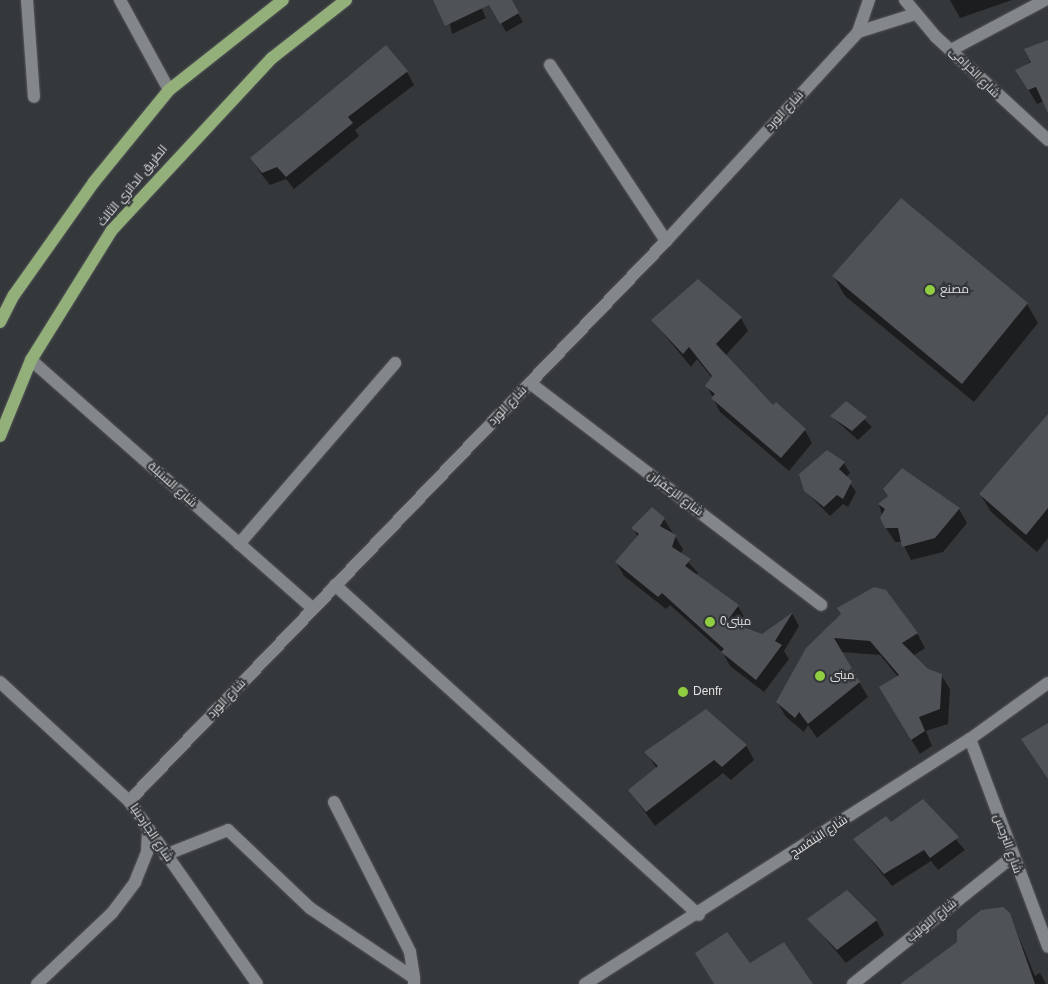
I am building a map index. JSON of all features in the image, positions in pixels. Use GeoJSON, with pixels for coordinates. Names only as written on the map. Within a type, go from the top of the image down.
{"type":"FeatureCollection","features":[{"type":"Feature","properties":{"kind":"main road"},"geometry":{"type":"LineString","coordinates":[[0,322],[14,295],[94,182],[169,90],[283,0]]}},
{"type":"Feature","properties":{"kind":"main road","name":"الطريق الدائري الثالث"},"geometry":{"type":"LineString","coordinates":[[0,436],[31,360],[112,230],[178,154],[272,58],[346,0]]}},
{"type":"Feature","properties":{"kind":"street"},"geometry":{"type":"LineString","coordinates":[[27,0],[34,97]]}},
{"type":"Feature","properties":{"kind":"street"},"geometry":{"type":"LineString","coordinates":[[120,0],[169,90]]}},
{"type":"Feature","properties":{"kind":"street","name":"شارع الورد"},"geometry":{"type":"LineString","coordinates":[[130,801],[666,241],[858,32],[869,0]]}},
{"type":"Feature","properties":{"kind":"street","name":"شارع الخزامى"},"geometry":{"type":"LineString","coordinates":[[905,0],[915,14],[951,50],[1048,140]]}},
{"type":"Feature","properties":{"kind":"street"},"geometry":{"type":"LineString","coordinates":[[951,50],[1045,0]]}},
{"type":"Feature","properties":{"kind":"street"},"geometry":{"type":"LineString","coordinates":[[858,32],[915,14]]}},
{"type":"Feature","properties":{"kind":"street"},"geometry":{"type":"LineString","coordinates":[[550,65],[666,241]]}},
{"type":"Feature","properties":{"kind":"street","name":"شارع السنبلة"},"geometry":{"type":"LineString","coordinates":[[31,360],[313,609]]}},
{"type":"Feature","properties":{"kind":"street"},"geometry":{"type":"LineString","coordinates":[[239,544],[395,363]]}},
{"type":"Feature","properties":{"kind":"street","name":"شارع الزعفران"},"geometry":{"type":"LineString","coordinates":[[530,383],[821,605]]}},
{"type":"Feature","properties":{"kind":"street"},"geometry":{"type":"LineString","coordinates":[[335,585],[699,915]]}},
{"type":"Feature","properties":{"kind":"street","name":"شارع الجاردينيا"},"geometry":{"type":"LineString","coordinates":[[0,682],[130,801],[148,830],[257,984]]}},
{"type":"Feature","properties":{"kind":"street","name":"شارع البنفسج"},"geometry":{"type":"LineString","coordinates":[[585,984],[699,915],[970,739],[1048,683]]}},
{"type":"Feature","properties":{"kind":"street","name":"شارع النرجس"},"geometry":{"type":"LineString","coordinates":[[970,739],[1012,858],[1048,947]]}},
{"type":"Feature","properties":{"kind":"street"},"geometry":{"type":"LineString","coordinates":[[334,802],[410,952],[414,981]]}},
{"type":"Feature","properties":{"kind":"street"},"geometry":{"type":"LineString","coordinates":[[37,984],[112,913],[134,882],[147,852],[148,830]]}},
{"type":"Feature","properties":{"kind":"street"},"geometry":{"type":"LineString","coordinates":[[166,855],[228,830],[310,908],[414,981]]}},
{"type":"Feature","properties":{"kind":"street","name":"شارع التوليب"},"geometry":{"type":"LineString","coordinates":[[853,984],[1012,858]]}},
{"type":"Feature","properties":{"kind":"building"},"geometry":{"type":"Polygon","coordinates":[[[433,0],[512,0],[519,13],[500,24],[489,5],[445,26],[433,0]]]}},
{"type":"Feature","properties":{"kind":"building"},"geometry":{"type":"Polygon","coordinates":[[[1048,40],[1048,113],[1036,87],[1028,90],[1015,70],[1031,62],[1024,49],[1048,40]]]}},
{"type":"Feature","properties":{"kind":"building"},"geometry":{"type":"Polygon","coordinates":[[[386,45],[408,71],[348,117],[353,123],[286,177],[277,167],[262,173],[250,158],[386,45]]]}},
{"type":"Feature","properties":{"kind":"building","name":"مصنع"},"geometry":{"type":"Polygon","coordinates":[[[901,198],[1028,303],[962,384],[832,276],[901,198]]]}},
{"type":"Feature","properties":{"kind":"building"},"geometry":{"type":"Polygon","coordinates":[[[698,279],[742,317],[716,344],[773,405],[776,402],[806,429],[781,458],[711,398],[715,394],[705,386],[712,376],[689,347],[683,354],[651,320],[698,279]]]}},
{"type":"Feature","properties":{"kind":"building"},"geometry":{"type":"Polygon","coordinates":[[[846,401],[867,417],[852,431],[830,416],[846,401]]]}},
{"type":"Feature","properties":{"kind":"building"},"geometry":{"type":"Polygon","coordinates":[[[1048,414],[1048,508],[1026,535],[979,494],[1048,414]]]}},
{"type":"Feature","properties":{"kind":"building"},"geometry":{"type":"Polygon","coordinates":[[[827,450],[845,462],[839,469],[852,481],[843,499],[837,495],[824,507],[804,491],[799,474],[827,450]]]}},
{"type":"Feature","properties":{"kind":"building"},"geometry":{"type":"Polygon","coordinates":[[[902,468],[960,508],[935,538],[902,547],[898,528],[885,528],[880,518],[885,509],[878,504],[888,496],[883,489],[902,468]]]}},
{"type":"Feature","properties":{"kind":"building"},"geometry":{"type":"Polygon","coordinates":[[[652,507],[665,518],[660,526],[676,535],[672,547],[691,559],[685,566],[739,605],[727,621],[762,634],[793,612],[775,641],[782,645],[756,680],[721,652],[724,649],[662,593],[658,597],[615,562],[639,534],[631,528],[652,507]]]}},
{"type":"Feature","properties":{"kind":"building"},"geometry":{"type":"Polygon","coordinates":[[[874,587],[886,590],[918,633],[902,643],[928,669],[942,674],[940,709],[919,717],[925,731],[911,740],[879,687],[899,675],[870,641],[834,638],[860,682],[808,724],[799,712],[795,718],[776,702],[806,648],[841,614],[837,608],[874,587]]]}},
{"type":"Feature","properties":{"kind":"building"},"geometry":{"type":"Polygon","coordinates":[[[706,709],[747,745],[722,767],[714,760],[646,812],[628,790],[658,766],[644,752],[706,709]]]}},
{"type":"Feature","properties":{"kind":"building"},"geometry":{"type":"Polygon","coordinates":[[[1048,723],[1048,779],[1021,739],[1048,723]]]}},
{"type":"Feature","properties":{"kind":"building"},"geometry":{"type":"Polygon","coordinates":[[[923,799],[959,837],[930,858],[924,850],[884,874],[853,839],[886,816],[891,822],[923,799]]]}},
{"type":"Feature","properties":{"kind":"building"},"geometry":{"type":"Polygon","coordinates":[[[847,890],[877,920],[837,950],[807,919],[847,890]]]}},
{"type":"Feature","properties":{"kind":"building"},"geometry":{"type":"Polygon","coordinates":[[[1003,907],[1010,913],[1035,984],[900,984],[957,942],[957,930],[981,910],[1003,907]]]}},
{"type":"Feature","properties":{"kind":"building"},"geometry":{"type":"Polygon","coordinates":[[[727,932],[750,963],[784,942],[813,984],[714,984],[695,953],[727,932]]]}},
{"type":"Feature","properties":{"kind":"place","name":"مصنع"},"geometry":{"type":"Point","coordinates":[930,290]}},
{"type":"Feature","properties":{"kind":"place","name":"مبنى0"},"geometry":{"type":"Point","coordinates":[710,622]}},
{"type":"Feature","properties":{"kind":"place","name":"مبنى"},"geometry":{"type":"Point","coordinates":[820,676]}},
{"type":"Feature","properties":{"kind":"place","name":"Denfr"},"geometry":{"type":"Point","coordinates":[683,692]}}]}
